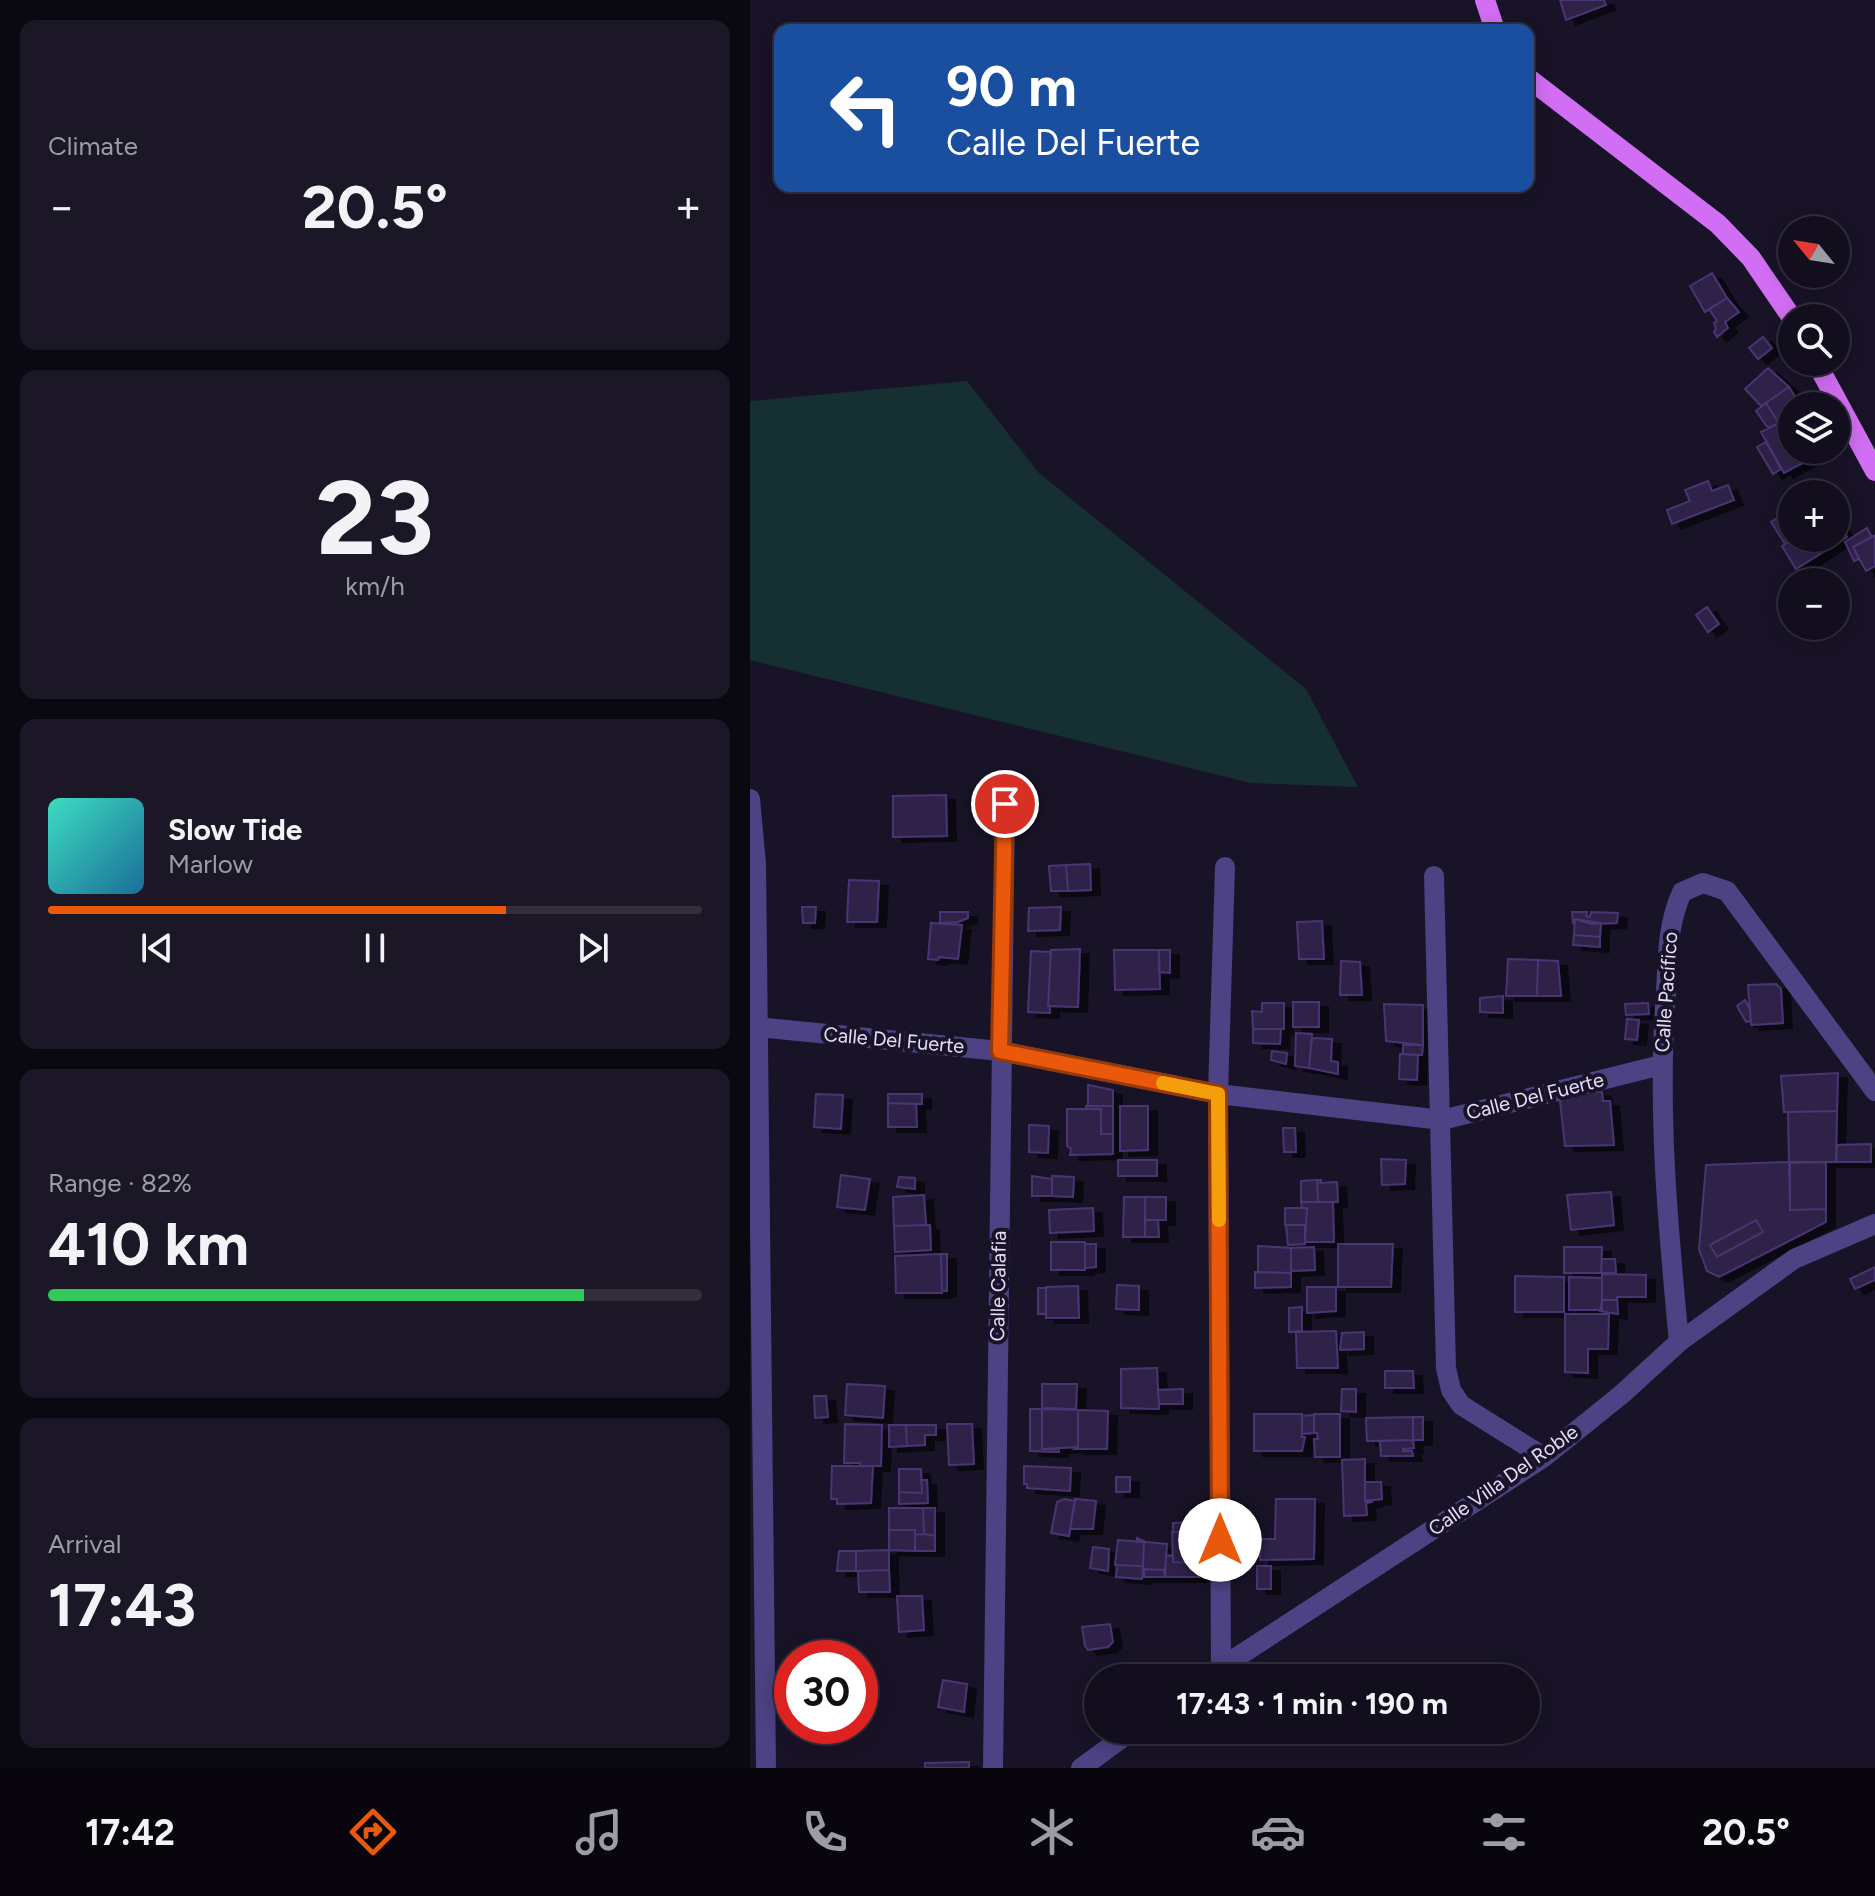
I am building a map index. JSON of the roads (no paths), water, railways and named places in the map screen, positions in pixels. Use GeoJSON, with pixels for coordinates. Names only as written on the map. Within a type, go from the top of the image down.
{"type":"FeatureCollection","features":[{"type":"Feature","properties":{"kind":"main road"},"geometry":{"type":"LineString","coordinates":[[1485,0],[1493,24]]}},
{"type":"Feature","properties":{"kind":"main road"},"geometry":{"type":"LineString","coordinates":[[1534,83],[1718,224],[1751,258],[1782,304]]}},
{"type":"Feature","properties":{"kind":"main road"},"geometry":{"type":"LineString","coordinates":[[1824,376],[1875,471]]}},
{"type":"Feature","properties":{"kind":"street"},"geometry":{"type":"LineString","coordinates":[[750,799],[756,864],[766,1768]]}},
{"type":"Feature","properties":{"kind":"street","name":"Calle Calafia"},"geometry":{"type":"LineString","coordinates":[[993,1768],[1005,804]]}},
{"type":"Feature","properties":{"kind":"street"},"geometry":{"type":"LineString","coordinates":[[1213,1664],[1218,1094],[1225,867]]}},
{"type":"Feature","properties":{"kind":"street"},"geometry":{"type":"LineString","coordinates":[[1434,876],[1446,1368],[1451,1390],[1461,1405],[1544,1457]]}},
{"type":"Feature","properties":{"kind":"street","name":"Calle Pacífico"},"geometry":{"type":"LineString","coordinates":[[1679,1342],[1670,1256],[1661,1065],[1671,917],[1682,892],[1703,883],[1727,891],[1875,1091]]}},
{"type":"Feature","properties":{"kind":"street","name":"Calle Del Fuerte"},"geometry":{"type":"LineString","coordinates":[[757,1027],[1000,1051],[1218,1094],[1442,1120],[1661,1065]]}},
{"type":"Feature","properties":{"kind":"street","name":"Calle Villa Del Roble"},"geometry":{"type":"LineString","coordinates":[[1225,1664],[1544,1457],[1622,1394],[1679,1342],[1794,1259],[1875,1224]]}},
{"type":"Feature","properties":{"kind":"street"},"geometry":{"type":"LineString","coordinates":[[1081,1768],[1114,1744]]}}]}
